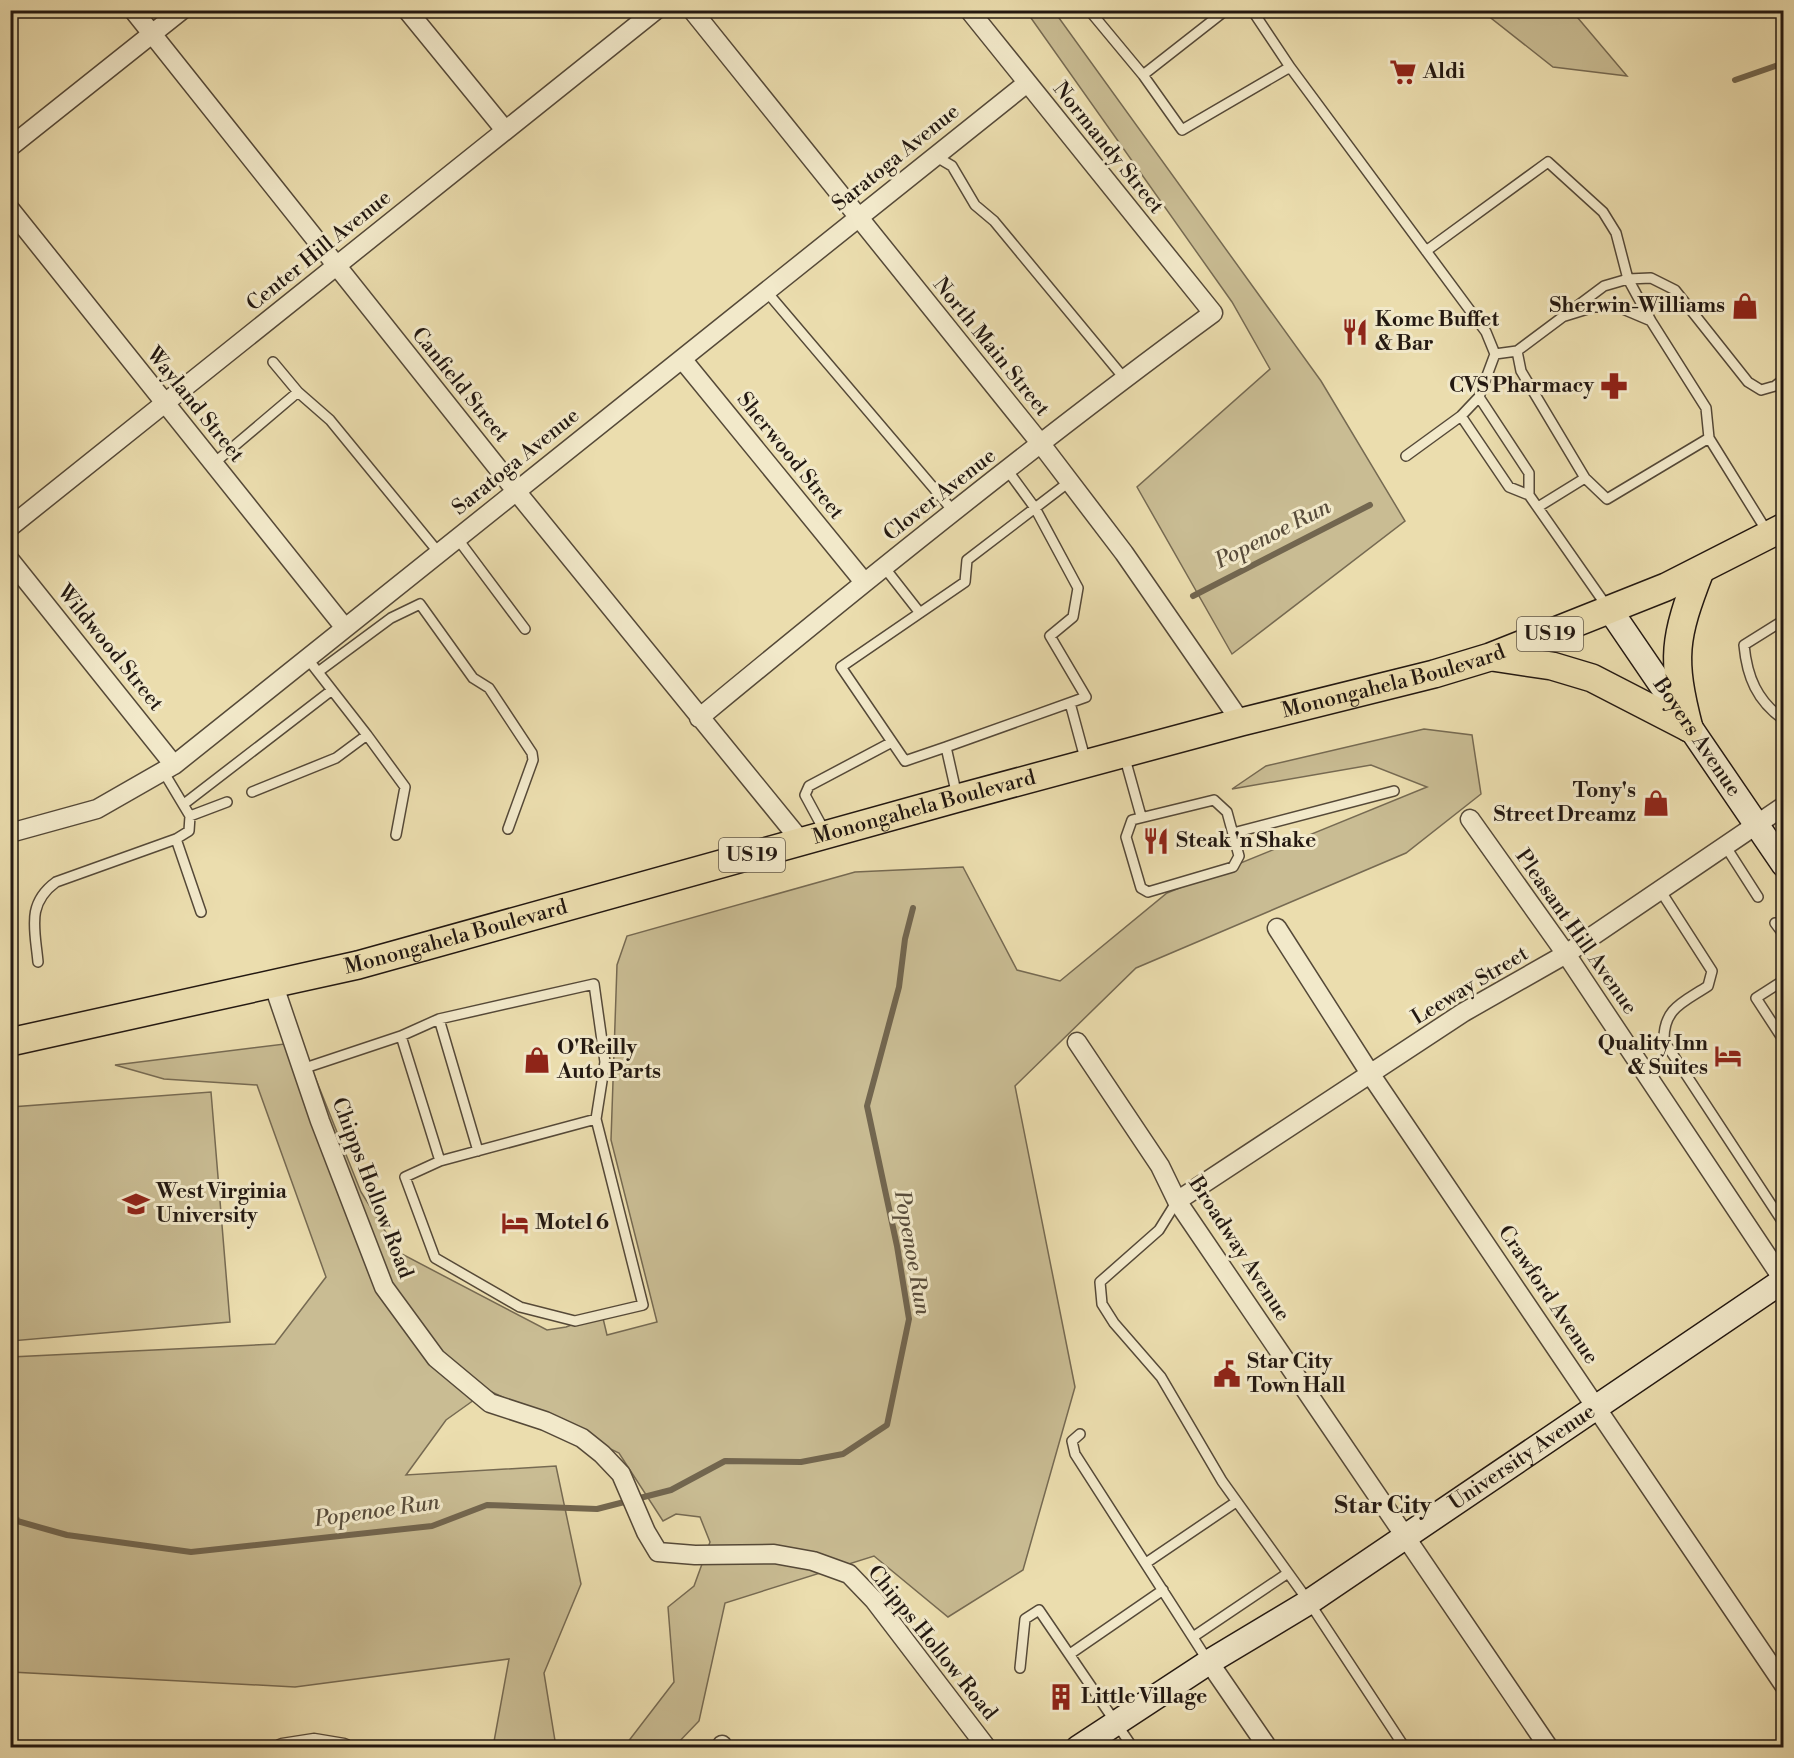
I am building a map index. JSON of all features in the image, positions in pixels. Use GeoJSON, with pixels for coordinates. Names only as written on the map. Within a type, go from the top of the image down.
{"type":"FeatureCollection","features":[{"type":"Feature","properties":{"kind":"main road","name":"Monongahela Boulevard"},"geometry":{"type":"LineString","coordinates":[[10,1042],[274,986],[358,965],[958,798],[1241,722],[1434,674],[1491,657],[1610,610],[1700,571],[1776,531]]}},
{"type":"Feature","properties":{"kind":"main road"},"geometry":{"type":"LineString","coordinates":[[1689,728],[1679,689],[1677,640],[1685,609],[1700,571]]}},
{"type":"Feature","properties":{"kind":"main road"},"geometry":{"type":"LineString","coordinates":[[1491,657],[1552,666],[1592,678],[1689,728]]}},
{"type":"Feature","properties":{"kind":"street","name":"Canfield Street"},"geometry":{"type":"LineString","coordinates":[[133,10],[699,718],[814,837]]}},
{"type":"Feature","properties":{"kind":"street"},"geometry":{"type":"LineString","coordinates":[[10,147],[182,10]]}},
{"type":"Feature","properties":{"kind":"street"},"geometry":{"type":"LineString","coordinates":[[407,10],[505,130]]}},
{"type":"Feature","properties":{"kind":"street","name":"Center Hill Avenue"},"geometry":{"type":"LineString","coordinates":[[10,527],[656,10]]}},
{"type":"Feature","properties":{"kind":"street","name":"North Main Street"},"geometry":{"type":"LineString","coordinates":[[692,10],[1041,444],[1124,553],[1241,722]]}},
{"type":"Feature","properties":{"kind":"street","name":"Normandy Street"},"geometry":{"type":"LineString","coordinates":[[969,10],[1213,314]]}},
{"type":"Feature","properties":{"kind":"street","name":"Saratoga Avenue"},"geometry":{"type":"LineString","coordinates":[[10,833],[97,809],[168,768],[313,665],[345,628],[1026,83]]}},
{"type":"Feature","properties":{"kind":"street","name":"Wayland Street"},"geometry":{"type":"LineString","coordinates":[[10,209],[345,628]]}},
{"type":"Feature","properties":{"kind":"street","name":"Clover Avenue"},"geometry":{"type":"LineString","coordinates":[[699,718],[864,582],[1124,378],[1213,314]]}},
{"type":"Feature","properties":{"kind":"street","name":"Sherwood Street"},"geometry":{"type":"LineString","coordinates":[[682,359],[864,582]]}},
{"type":"Feature","properties":{"kind":"street","name":"Wildwood Street"},"geometry":{"type":"LineString","coordinates":[[10,560],[168,768]]}},
{"type":"Feature","properties":{"kind":"street","name":"Boyers Avenue"},"geometry":{"type":"LineString","coordinates":[[1610,610],[1784,865]]}},
{"type":"Feature","properties":{"kind":"street","name":"Leeway Street"},"geometry":{"type":"LineString","coordinates":[[1177,1200],[1464,1012],[1566,954],[1784,806]]}},
{"type":"Feature","properties":{"kind":"street","name":"Pleasant Hill Avenue"},"geometry":{"type":"LineString","coordinates":[[1470,819],[1566,954],[1783,1280]]}},
{"type":"Feature","properties":{"kind":"street","name":"Crawford Avenue"},"geometry":{"type":"LineString","coordinates":[[1277,928],[1371,1075],[1784,1685]]}},
{"type":"Feature","properties":{"kind":"street","name":"Chipps Hollow Road"},"geometry":{"type":"LineString","coordinates":[[274,986],[302,1069],[384,1287],[436,1358],[490,1403],[545,1421],[582,1438],[602,1454],[621,1474],[646,1532],[658,1552],[695,1555],[774,1554],[813,1561],[849,1574],[874,1600],[987,1748]]}},
{"type":"Feature","properties":{"kind":"street","name":"Broadway Avenue"},"geometry":{"type":"LineString","coordinates":[[1077,1042],[1160,1166],[1177,1200],[1549,1748]]}},
{"type":"Feature","properties":{"kind":"street","name":"University Avenue"},"geometry":{"type":"LineString","coordinates":[[1078,1748],[1209,1662],[1309,1602],[1404,1535],[1783,1280]]}},
{"type":"Feature","properties":{"kind":"street"},"geometry":{"type":"LineString","coordinates":[[1209,1662],[1268,1748]]}},
{"type":"Feature","properties":{"kind":"street"},"geometry":{"type":"LineString","coordinates":[[282,1748],[314,1743],[344,1748]]}},
{"type":"Feature","properties":{"kind":"lane"},"geometry":{"type":"LineString","coordinates":[[1089,10],[1143,75],[1182,130],[1290,67]]}},
{"type":"Feature","properties":{"kind":"lane"},"geometry":{"type":"LineString","coordinates":[[1143,75],[1226,10]]}},
{"type":"Feature","properties":{"kind":"lane"},"geometry":{"type":"LineString","coordinates":[[1252,10],[1290,67],[1486,332],[1495,354],[1479,397],[1461,416],[1406,456]]}},
{"type":"Feature","properties":{"kind":"lane"},"geometry":{"type":"LineString","coordinates":[[935,156],[952,166],[975,205],[994,221],[1124,378]]}},
{"type":"Feature","properties":{"kind":"lane"},"geometry":{"type":"LineString","coordinates":[[1426,251],[1548,162],[1603,212],[1616,233],[1628,279],[1651,321],[1706,408],[1709,438],[1776,531]]}},
{"type":"Feature","properties":{"kind":"lane"},"geometry":{"type":"LineString","coordinates":[[1495,354],[1517,351],[1558,318],[1604,286],[1628,279],[1651,278],[1675,290],[1748,381],[1761,390],[1775,386],[1784,379]]}},
{"type":"Feature","properties":{"kind":"lane"},"geometry":{"type":"LineString","coordinates":[[766,291],[954,512]]}},
{"type":"Feature","properties":{"kind":"lane"},"geometry":{"type":"LineString","coordinates":[[1558,318],[1594,307],[1610,307]]}},
{"type":"Feature","properties":{"kind":"lane"},"geometry":{"type":"LineString","coordinates":[[1623,309],[1638,313],[1651,321]]}},
{"type":"Feature","properties":{"kind":"lane"},"geometry":{"type":"LineString","coordinates":[[1517,351],[1521,371],[1585,478],[1607,499],[1709,438]]}},
{"type":"Feature","properties":{"kind":"lane"},"geometry":{"type":"LineString","coordinates":[[273,362],[298,392],[330,420],[439,553]]}},
{"type":"Feature","properties":{"kind":"lane"},"geometry":{"type":"LineString","coordinates":[[213,464],[298,392]]}},
{"type":"Feature","properties":{"kind":"lane"},"geometry":{"type":"LineString","coordinates":[[1479,397],[1529,473],[1529,495]]}},
{"type":"Feature","properties":{"kind":"lane"},"geometry":{"type":"LineString","coordinates":[[1461,416],[1509,487],[1529,495],[1610,610]]}},
{"type":"Feature","properties":{"kind":"lane"},"geometry":{"type":"LineString","coordinates":[[1008,471],[1035,508],[1078,588],[1073,617],[1050,636],[1086,697],[905,761],[841,667],[965,582],[967,560],[1035,508],[1069,482]]}},
{"type":"Feature","properties":{"kind":"lane"},"geometry":{"type":"LineString","coordinates":[[1538,507],[1585,478]]}},
{"type":"Feature","properties":{"kind":"lane"},"geometry":{"type":"LineString","coordinates":[[457,538],[525,629]]}},
{"type":"Feature","properties":{"kind":"lane"},"geometry":{"type":"LineString","coordinates":[[884,567],[920,613]]}},
{"type":"Feature","properties":{"kind":"lane"},"geometry":{"type":"LineString","coordinates":[[396,835],[405,787],[313,665],[391,618],[420,604],[473,678],[489,688],[532,753],[533,760],[508,829]]}},
{"type":"Feature","properties":{"kind":"lane"},"geometry":{"type":"LineString","coordinates":[[1784,620],[1744,645],[1746,666],[1756,693],[1770,711],[1784,720]]}},
{"type":"Feature","properties":{"kind":"lane"},"geometry":{"type":"LineString","coordinates":[[184,804],[332,690]]}},
{"type":"Feature","properties":{"kind":"lane"},"geometry":{"type":"LineString","coordinates":[[1070,703],[1086,764]]}},
{"type":"Feature","properties":{"kind":"lane"},"geometry":{"type":"LineString","coordinates":[[252,792],[336,758],[367,735]]}},
{"type":"Feature","properties":{"kind":"lane"},"geometry":{"type":"LineString","coordinates":[[814,837],[805,795],[809,786],[892,742]]}},
{"type":"Feature","properties":{"kind":"lane"},"geometry":{"type":"LineString","coordinates":[[946,747],[958,798]]}},
{"type":"Feature","properties":{"kind":"lane"},"geometry":{"type":"LineString","coordinates":[[1124,754],[1142,816]]}},
{"type":"Feature","properties":{"kind":"lane"},"geometry":{"type":"LineString","coordinates":[[38,962],[34,919],[42,892],[56,882],[176,839],[189,831],[190,816],[168,768]]}},
{"type":"Feature","properties":{"kind":"lane"},"geometry":{"type":"LineString","coordinates":[[1233,833],[1394,790]]}},
{"type":"Feature","properties":{"kind":"lane"},"geometry":{"type":"LineString","coordinates":[[1214,800],[1227,812],[1239,856],[1233,867],[1148,892],[1141,888],[1126,837],[1132,820],[1142,816],[1214,800]]}},
{"type":"Feature","properties":{"kind":"lane"},"geometry":{"type":"LineString","coordinates":[[190,816],[227,802]]}},
{"type":"Feature","properties":{"kind":"lane"},"geometry":{"type":"LineString","coordinates":[[176,839],[201,912]]}},
{"type":"Feature","properties":{"kind":"lane"},"geometry":{"type":"LineString","coordinates":[[1726,847],[1758,897]]}},
{"type":"Feature","properties":{"kind":"lane"},"geometry":{"type":"LineString","coordinates":[[1660,890],[1712,971],[1708,986],[1672,1010],[1664,1028],[1664,1041],[1784,1224]]}},
{"type":"Feature","properties":{"kind":"lane"},"geometry":{"type":"LineString","coordinates":[[1775,923],[1784,936]]}},
{"type":"Feature","properties":{"kind":"lane"},"geometry":{"type":"LineString","coordinates":[[1784,980],[1756,998],[1784,1041]]}},
{"type":"Feature","properties":{"kind":"lane"},"geometry":{"type":"LineString","coordinates":[[302,1069],[401,1036],[439,1019],[594,984],[605,1062],[596,1119],[643,1305],[575,1321],[520,1307],[435,1258],[405,1177],[440,1161],[596,1119]]}},
{"type":"Feature","properties":{"kind":"lane"},"geometry":{"type":"LineString","coordinates":[[439,1019],[478,1150]]}},
{"type":"Feature","properties":{"kind":"lane"},"geometry":{"type":"LineString","coordinates":[[401,1036],[440,1161]]}},
{"type":"Feature","properties":{"kind":"lane"},"geometry":{"type":"LineString","coordinates":[[1177,1200],[1159,1230],[1100,1282],[1099,1292],[1102,1304],[1114,1323],[1161,1377],[1236,1502],[1309,1602],[1405,1748]]}},
{"type":"Feature","properties":{"kind":"lane"},"geometry":{"type":"LineString","coordinates":[[1080,1434],[1072,1442],[1075,1454],[1209,1662]]}},
{"type":"Feature","properties":{"kind":"lane"},"geometry":{"type":"LineString","coordinates":[[1146,1563],[1236,1502]]}},
{"type":"Feature","properties":{"kind":"lane"},"geometry":{"type":"LineString","coordinates":[[1193,1637],[1288,1573]]}},
{"type":"Feature","properties":{"kind":"lane"},"geometry":{"type":"LineString","coordinates":[[1070,1654],[1163,1590]]}},
{"type":"Feature","properties":{"kind":"lane"},"geometry":{"type":"LineString","coordinates":[[1020,1668],[1025,1619],[1039,1610],[1133,1748]]}},
{"type":"Feature","properties":{"kind":"shaded area"},"geometry":{"type":"Polygon","coordinates":[[[1026,11],[1054,11],[1321,381],[1405,521],[1232,654],[1137,487],[1270,369],[1232,302],[1026,11]]]}},
{"type":"Feature","properties":{"kind":"shaded area"},"geometry":{"type":"Polygon","coordinates":[[[1482,11],[1572,11],[1627,76],[1553,67],[1482,11]]]}},
{"type":"Feature","properties":{"kind":"shaded area"},"geometry":{"type":"Polygon","coordinates":[[[1424,729],[1472,735],[1481,794],[1406,853],[1136,968],[1015,1086],[1075,1387],[1023,1570],[948,1617],[874,1556],[725,1603],[699,1721],[674,1747],[624,1747],[674,1682],[668,1607],[694,1586],[710,1542],[700,1517],[676,1514],[663,1521],[619,1453],[488,1390],[446,1420],[406,1475],[556,1466],[581,1584],[544,1673],[556,1747],[493,1747],[509,1659],[295,1687],[11,1672],[10,1521],[18,1518],[10,1515],[11,1357],[275,1344],[326,1277],[257,1085],[164,1079],[115,1065],[301,1042],[361,1192],[398,1252],[547,1330],[566,1327],[602,1314],[607,1335],[657,1322],[611,1140],[617,965],[627,936],[855,872],[963,867],[1017,970],[1060,981],[1167,893],[1427,787],[1371,765],[1232,789],[1266,766],[1424,729]]]}},
{"type":"Feature","properties":{"kind":"shaded area","name":"West Virginia University"},"geometry":{"type":"Polygon","coordinates":[[[211,1092],[230,1322],[11,1341],[11,1107],[211,1092]]]}},
{"type":"Feature","properties":{"kind":"waterway","name":"Popenoe Run"},"geometry":{"type":"LineString","coordinates":[[1735,80],[1784,63]]}},
{"type":"Feature","properties":{"kind":"waterway","name":"Popenoe Run"},"geometry":{"type":"LineString","coordinates":[[1193,596],[1370,505]]}},
{"type":"Feature","properties":{"kind":"waterway","name":"Popenoe Run"},"geometry":{"type":"LineString","coordinates":[[10,1519],[67,1535],[191,1552],[432,1526],[487,1505],[597,1509],[671,1490],[725,1461],[801,1462],[843,1454],[887,1425],[909,1319],[897,1246],[867,1106],[899,987],[905,939],[913,908]]}},
{"type":"Feature","properties":{"kind":"place","name":"Aldi"},"geometry":{"type":"Point","coordinates":[1403,72]}},
{"type":"Feature","properties":{"kind":"place","name":"Sherwin-Williams"},"geometry":{"type":"Point","coordinates":[1745,306]}},
{"type":"Feature","properties":{"kind":"place","name":"Kome Buffet & Bar"},"geometry":{"type":"Point","coordinates":[1355,332]}},
{"type":"Feature","properties":{"kind":"place","name":"CVS Pharmacy"},"geometry":{"type":"Point","coordinates":[1614,386]}},
{"type":"Feature","properties":{"kind":"place","name":"Tony's Street Dreamz"},"geometry":{"type":"Point","coordinates":[1656,803]}},
{"type":"Feature","properties":{"kind":"place","name":"Steak 'n Shake"},"geometry":{"type":"Point","coordinates":[1156,841]}},
{"type":"Feature","properties":{"kind":"place","name":"Quality Inn & Suites"},"geometry":{"type":"Point","coordinates":[1728,1056]}},
{"type":"Feature","properties":{"kind":"place","name":"O'Reilly Auto Parts"},"geometry":{"type":"Point","coordinates":[537,1060]}},
{"type":"Feature","properties":{"kind":"place","name":"West Virginia University"},"geometry":{"type":"Point","coordinates":[136,1204]}},
{"type":"Feature","properties":{"kind":"place","name":"Motel 6"},"geometry":{"type":"Point","coordinates":[515,1223]}},
{"type":"Feature","properties":{"kind":"place","name":"Star City Town Hall"},"geometry":{"type":"Point","coordinates":[1227,1374]}},
{"type":"Feature","properties":{"kind":"place","name":"Little Village"},"geometry":{"type":"Point","coordinates":[1061,1697]}},
{"type":"Feature","properties":{"kind":"district","name":"Star City"},"geometry":{"type":"Point","coordinates":[1383,1506]}}]}
